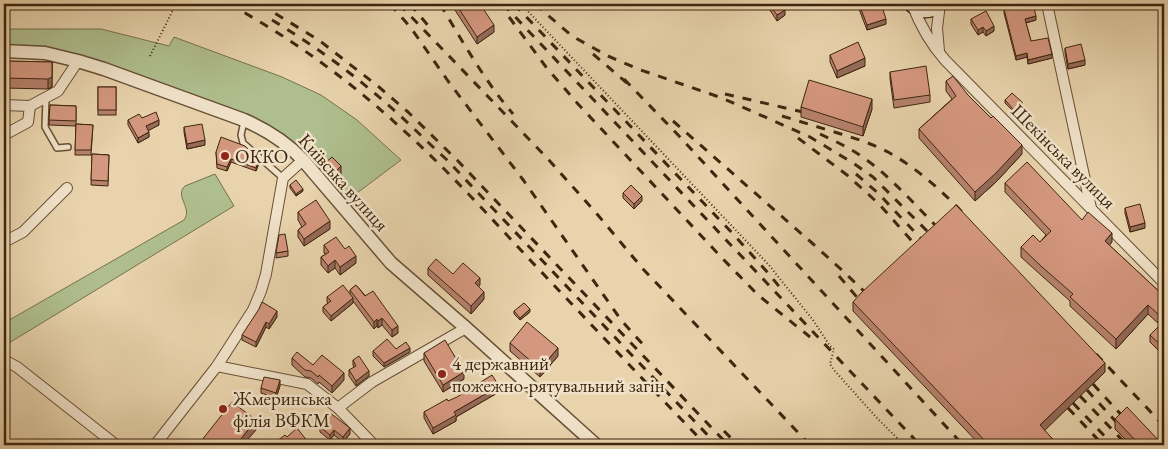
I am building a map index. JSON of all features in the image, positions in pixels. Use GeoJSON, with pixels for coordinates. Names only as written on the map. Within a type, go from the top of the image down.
{"type":"FeatureCollection","features":[{"type":"Feature","properties":{"kind":"main road"},"geometry":{"type":"LineString","coordinates":[[912,4],[923,10],[939,4]]}},
{"type":"Feature","properties":{"kind":"street","name":"Шекінська вулиця"},"geometry":{"type":"LineString","coordinates":[[912,4],[923,30],[950,66],[1164,283]]}},
{"type":"Feature","properties":{"kind":"street"},"geometry":{"type":"LineString","coordinates":[[939,4],[937,28],[940,54]]}},
{"type":"Feature","properties":{"kind":"street"},"geometry":{"type":"LineString","coordinates":[[1047,4],[1091,208]]}},
{"type":"Feature","properties":{"kind":"street","name":"Київська вулиця"},"geometry":{"type":"LineString","coordinates":[[4,51],[45,53],[104,69],[244,120],[278,138],[303,160],[391,263],[596,445]]}},
{"type":"Feature","properties":{"kind":"street"},"geometry":{"type":"LineString","coordinates":[[4,105],[30,106],[58,91],[78,61]]}},
{"type":"Feature","properties":{"kind":"street"},"geometry":{"type":"LineString","coordinates":[[4,136],[28,122],[30,106]]}},
{"type":"Feature","properties":{"kind":"street"},"geometry":{"type":"LineString","coordinates":[[155,445],[218,366],[252,310],[261,291],[266,274],[283,178],[303,160]]}},
{"type":"Feature","properties":{"kind":"street"},"geometry":{"type":"LineString","coordinates":[[4,242],[23,232],[67,188]]}},
{"type":"Feature","properties":{"kind":"street"},"geometry":{"type":"LineString","coordinates":[[338,408],[372,382],[466,328]]}},
{"type":"Feature","properties":{"kind":"street"},"geometry":{"type":"LineString","coordinates":[[4,360],[17,367],[116,445]]}},
{"type":"Feature","properties":{"kind":"street"},"geometry":{"type":"LineString","coordinates":[[218,366],[307,384],[338,408],[374,445]]}},
{"type":"Feature","properties":{"kind":"lane"},"geometry":{"type":"LineString","coordinates":[[46,97],[45,127],[57,148],[68,147]]}},
{"type":"Feature","properties":{"kind":"lane"},"geometry":{"type":"LineString","coordinates":[[244,120],[241,135],[243,143],[283,178]]}},
{"type":"Feature","properties":{"kind":"path"},"geometry":{"type":"LineString","coordinates":[[150,56],[176,4]]}},
{"type":"Feature","properties":{"kind":"path"},"geometry":{"type":"LineString","coordinates":[[521,4],[768,264],[834,349],[830,364],[834,370],[904,445]]}},
{"type":"Feature","properties":{"kind":"green space"},"geometry":{"type":"Polygon","coordinates":[[[4,29],[101,29],[169,46],[174,37],[282,77],[321,95],[357,120],[401,160],[341,205],[278,138],[104,69],[4,51],[4,29]]]}},
{"type":"Feature","properties":{"kind":"green space"},"geometry":{"type":"Polygon","coordinates":[[[215,174],[234,206],[4,346],[4,323],[184,220],[186,211],[181,194],[182,190],[185,186],[215,174]]]}},
{"type":"Feature","properties":{"kind":"building"},"geometry":{"type":"Polygon","coordinates":[[[456,4],[480,4],[494,25],[477,37],[456,4]]]}},
{"type":"Feature","properties":{"kind":"building"},"geometry":{"type":"Polygon","coordinates":[[[769,4],[781,4],[785,10],[777,15],[769,4]]]}},
{"type":"Feature","properties":{"kind":"building"},"geometry":{"type":"Polygon","coordinates":[[[859,4],[881,4],[886,19],[867,25],[859,4]]]}},
{"type":"Feature","properties":{"kind":"building"},"geometry":{"type":"Polygon","coordinates":[[[1023,4],[1033,4],[1036,16],[1025,19],[1031,41],[1048,38],[1052,54],[1028,60],[1027,53],[1016,56],[1004,9],[1023,4]]]}},
{"type":"Feature","properties":{"kind":"building"},"geometry":{"type":"Polygon","coordinates":[[[986,11],[994,26],[986,31],[983,27],[978,30],[971,19],[986,11]]]}},
{"type":"Feature","properties":{"kind":"building"},"geometry":{"type":"Polygon","coordinates":[[[858,42],[865,58],[837,71],[830,55],[858,42]]]}},
{"type":"Feature","properties":{"kind":"building"},"geometry":{"type":"Polygon","coordinates":[[[1081,44],[1085,60],[1068,64],[1065,48],[1081,44]]]}},
{"type":"Feature","properties":{"kind":"building"},"geometry":{"type":"Polygon","coordinates":[[[4,61],[52,62],[52,77],[48,79],[4,78],[4,61]]]}},
{"type":"Feature","properties":{"kind":"building"},"geometry":{"type":"Polygon","coordinates":[[[926,66],[930,95],[894,100],[890,72],[926,66]]]}},
{"type":"Feature","properties":{"kind":"building"},"geometry":{"type":"Polygon","coordinates":[[[953,76],[968,95],[991,118],[993,116],[1022,145],[975,192],[919,129],[956,96],[946,81],[953,76]]]}},
{"type":"Feature","properties":{"kind":"building"},"geometry":{"type":"Polygon","coordinates":[[[809,80],[872,99],[863,127],[801,107],[809,80]]]}},
{"type":"Feature","properties":{"kind":"building"},"geometry":{"type":"Polygon","coordinates":[[[98,87],[116,87],[116,110],[98,110],[98,87]]]}},
{"type":"Feature","properties":{"kind":"building"},"geometry":{"type":"Polygon","coordinates":[[[1012,93],[1022,102],[1014,110],[1005,100],[1012,93]]]}},
{"type":"Feature","properties":{"kind":"building"},"geometry":{"type":"Polygon","coordinates":[[[50,105],[76,106],[76,121],[49,120],[50,105]]]}},
{"type":"Feature","properties":{"kind":"building"},"geometry":{"type":"Polygon","coordinates":[[[156,112],[159,120],[146,126],[149,132],[138,138],[128,120],[139,114],[142,118],[156,112]]]}},
{"type":"Feature","properties":{"kind":"building"},"geometry":{"type":"Polygon","coordinates":[[[76,124],[93,125],[91,150],[75,150],[76,124]]]}},
{"type":"Feature","properties":{"kind":"building"},"geometry":{"type":"Polygon","coordinates":[[[202,124],[205,140],[187,144],[184,127],[202,124]]]}},
{"type":"Feature","properties":{"kind":"building"},"geometry":{"type":"Polygon","coordinates":[[[221,137],[245,146],[259,159],[256,168],[231,159],[227,167],[217,164],[216,152],[221,137]]]}},
{"type":"Feature","properties":{"kind":"building"},"geometry":{"type":"Polygon","coordinates":[[[92,154],[109,155],[108,181],[91,180],[92,154]]]}},
{"type":"Feature","properties":{"kind":"building"},"geometry":{"type":"Polygon","coordinates":[[[332,157],[341,166],[334,173],[325,163],[332,157]]]}},
{"type":"Feature","properties":{"kind":"building"},"geometry":{"type":"Polygon","coordinates":[[[1027,162],[1082,220],[1088,212],[1112,233],[1105,241],[1164,296],[1164,311],[1160,316],[1148,305],[1116,339],[1070,297],[1073,294],[1021,247],[1033,235],[1040,242],[1051,231],[1005,183],[1027,162]]]}},
{"type":"Feature","properties":{"kind":"building"},"geometry":{"type":"Polygon","coordinates":[[[296,180],[303,189],[296,194],[290,185],[296,180]]]}},
{"type":"Feature","properties":{"kind":"building"},"geometry":{"type":"Polygon","coordinates":[[[631,185],[642,196],[634,204],[623,193],[631,185]]]}},
{"type":"Feature","properties":{"kind":"building"},"geometry":{"type":"Polygon","coordinates":[[[316,200],[330,221],[304,239],[298,230],[306,224],[298,212],[316,200]]]}},
{"type":"Feature","properties":{"kind":"building"},"geometry":{"type":"Polygon","coordinates":[[[1140,204],[1145,223],[1130,227],[1125,208],[1140,204]]]}},
{"type":"Feature","properties":{"kind":"building"},"geometry":{"type":"Polygon","coordinates":[[[956,205],[1105,363],[1040,425],[1058,445],[989,445],[853,302],[956,205]]]}},
{"type":"Feature","properties":{"kind":"building"},"geometry":{"type":"Polygon","coordinates":[[[285,234],[288,251],[276,253],[279,235],[285,234]]]}},
{"type":"Feature","properties":{"kind":"building"},"geometry":{"type":"Polygon","coordinates":[[[336,237],[345,249],[349,246],[356,256],[340,267],[335,260],[328,266],[321,257],[329,252],[324,245],[336,237]]]}},
{"type":"Feature","properties":{"kind":"building"},"geometry":{"type":"Polygon","coordinates":[[[436,259],[453,274],[463,263],[480,278],[475,283],[484,292],[471,306],[428,268],[436,259]]]}},
{"type":"Feature","properties":{"kind":"building"},"geometry":{"type":"Polygon","coordinates":[[[343,285],[353,298],[331,316],[323,307],[331,301],[327,297],[343,285]]]}},
{"type":"Feature","properties":{"kind":"building"},"geometry":{"type":"Polygon","coordinates":[[[356,285],[365,296],[373,291],[398,326],[392,330],[382,318],[374,322],[350,290],[356,285]]]}},
{"type":"Feature","properties":{"kind":"building"},"geometry":{"type":"Polygon","coordinates":[[[262,302],[277,311],[269,324],[266,322],[256,342],[242,335],[262,302]]]}},
{"type":"Feature","properties":{"kind":"building"},"geometry":{"type":"Polygon","coordinates":[[[524,303],[530,309],[520,318],[514,311],[524,303]]]}},
{"type":"Feature","properties":{"kind":"building"},"geometry":{"type":"Polygon","coordinates":[[[527,322],[558,348],[540,369],[510,343],[527,322]]]}},
{"type":"Feature","properties":{"kind":"building"},"geometry":{"type":"Polygon","coordinates":[[[1158,327],[1164,333],[1164,348],[1150,335],[1158,327]]]}},
{"type":"Feature","properties":{"kind":"building"},"geometry":{"type":"Polygon","coordinates":[[[387,339],[396,349],[406,342],[410,348],[384,363],[373,351],[387,339]]]}},
{"type":"Feature","properties":{"kind":"building"},"geometry":{"type":"Polygon","coordinates":[[[445,340],[464,372],[443,385],[424,353],[445,340]]]}},
{"type":"Feature","properties":{"kind":"building"},"geometry":{"type":"Polygon","coordinates":[[[297,352],[313,365],[322,355],[344,373],[332,386],[319,375],[318,377],[311,371],[305,370],[292,358],[297,352]]]}},
{"type":"Feature","properties":{"kind":"building"},"geometry":{"type":"Polygon","coordinates":[[[359,356],[369,371],[356,381],[349,370],[356,366],[353,360],[359,356]]]}},
{"type":"Feature","properties":{"kind":"building"},"geometry":{"type":"Polygon","coordinates":[[[492,375],[499,386],[454,412],[456,415],[433,428],[424,412],[447,399],[448,401],[457,397],[492,375]]]}},
{"type":"Feature","properties":{"kind":"building"},"geometry":{"type":"Polygon","coordinates":[[[264,377],[280,380],[276,393],[261,388],[264,377]]]}},
{"type":"Feature","properties":{"kind":"building"},"geometry":{"type":"Polygon","coordinates":[[[232,402],[256,420],[236,445],[198,445],[232,402]]]}},
{"type":"Feature","properties":{"kind":"building"},"geometry":{"type":"Polygon","coordinates":[[[1127,407],[1163,445],[1140,445],[1115,419],[1127,407]]]}},
{"type":"Feature","properties":{"kind":"building"},"geometry":{"type":"Polygon","coordinates":[[[330,413],[350,428],[343,437],[334,430],[330,435],[320,427],[330,413]]]}},
{"type":"Feature","properties":{"kind":"building"},"geometry":{"type":"Polygon","coordinates":[[[297,428],[308,442],[303,445],[280,445],[277,441],[285,435],[287,437],[297,428]]]}},
{"type":"Feature","properties":{"kind":"building"},"geometry":{"type":"Polygon","coordinates":[[[93,439],[101,445],[88,445],[93,439]]]}},
{"type":"Feature","properties":{"kind":"building"},"geometry":{"type":"Polygon","coordinates":[[[355,439],[364,445],[351,445],[355,439]]]}},
{"type":"Feature","properties":{"kind":"railway"},"geometry":{"type":"LineString","coordinates":[[229,4],[275,31],[319,61],[361,93],[418,144],[468,193],[706,445]]}},
{"type":"Feature","properties":{"kind":"railway"},"geometry":{"type":"LineString","coordinates":[[260,4],[320,41],[408,112],[458,161],[728,445]]}},
{"type":"Feature","properties":{"kind":"railway"},"geometry":{"type":"LineString","coordinates":[[390,4],[411,28],[448,81],[524,181],[621,320],[647,349]]}},
{"type":"Feature","properties":{"kind":"railway"},"geometry":{"type":"LineString","coordinates":[[399,4],[548,159],[643,269],[810,445]]}},
{"type":"Feature","properties":{"kind":"railway"},"geometry":{"type":"LineString","coordinates":[[410,4],[431,29]]}},
{"type":"Feature","properties":{"kind":"railway"},"geometry":{"type":"LineString","coordinates":[[440,4],[483,74],[513,114]]}},
{"type":"Feature","properties":{"kind":"railway"},"geometry":{"type":"LineString","coordinates":[[503,4],[920,445]]}},
{"type":"Feature","properties":{"kind":"railway"},"geometry":{"type":"LineString","coordinates":[[514,4],[735,236],[782,290]]}},
{"type":"Feature","properties":{"kind":"railway"},"geometry":{"type":"LineString","coordinates":[[535,4],[572,36],[608,56],[638,69],[722,98],[810,137],[873,177],[932,236]]}},
{"type":"Feature","properties":{"kind":"railway"},"geometry":{"type":"LineString","coordinates":[[509,17],[546,67],[578,104],[722,258],[758,295],[810,337]]}},
{"type":"Feature","properties":{"kind":"railway"},"geometry":{"type":"LineString","coordinates":[[272,20],[302,39],[359,81],[446,159],[717,445]]}},
{"type":"Feature","properties":{"kind":"railway"},"geometry":{"type":"LineString","coordinates":[[593,54],[627,83]]}},
{"type":"Feature","properties":{"kind":"railway"},"geometry":{"type":"LineString","coordinates":[[624,79],[680,137],[963,445]]}},
{"type":"Feature","properties":{"kind":"railway"},"geometry":{"type":"LineString","coordinates":[[725,94],[803,112]]}},
{"type":"Feature","properties":{"kind":"railway"},"geometry":{"type":"LineString","coordinates":[[782,116],[859,140],[888,152],[929,180],[965,215]]}},
{"type":"Feature","properties":{"kind":"railway"},"geometry":{"type":"LineString","coordinates":[[673,121],[812,243],[869,296]]}},
{"type":"Feature","properties":{"kind":"railway"},"geometry":{"type":"LineString","coordinates":[[820,134],[864,158],[894,183],[940,230]]}},
{"type":"Feature","properties":{"kind":"railway"},"geometry":{"type":"LineString","coordinates":[[798,138],[847,175],[879,204],[919,249]]}},
{"type":"Feature","properties":{"kind":"railway"},"geometry":{"type":"LineString","coordinates":[[856,174],[878,193],[925,243]]}},
{"type":"Feature","properties":{"kind":"railway"},"geometry":{"type":"LineString","coordinates":[[839,276],[861,302]]}},
{"type":"Feature","properties":{"kind":"railway"},"geometry":{"type":"LineString","coordinates":[[1096,354],[1164,426]]}},
{"type":"Feature","properties":{"kind":"railway"},"geometry":{"type":"LineString","coordinates":[[1093,384],[1125,419]]}},
{"type":"Feature","properties":{"kind":"railway"},"geometry":{"type":"LineString","coordinates":[[1087,390],[1119,425]]}},
{"type":"Feature","properties":{"kind":"railway"},"geometry":{"type":"LineString","coordinates":[[1080,396],[1127,445]]}},
{"type":"Feature","properties":{"kind":"railway"},"geometry":{"type":"LineString","coordinates":[[1073,403],[1113,445]]}},
{"type":"Feature","properties":{"kind":"railway"},"geometry":{"type":"LineString","coordinates":[[1068,408],[1103,445]]}},
{"type":"Feature","properties":{"kind":"railway"},"geometry":{"type":"LineString","coordinates":[[724,431],[738,445]]}},
{"type":"Feature","properties":{"kind":"place","name":"ОККО"},"geometry":{"type":"Point","coordinates":[225,156]}},
{"type":"Feature","properties":{"kind":"place","name":"4 державний пожежно-рятувальний загін"},"geometry":{"type":"Point","coordinates":[442,374]}},
{"type":"Feature","properties":{"kind":"place","name":"Жмеринська філія ВФКМ"},"geometry":{"type":"Point","coordinates":[223,409]}}]}
